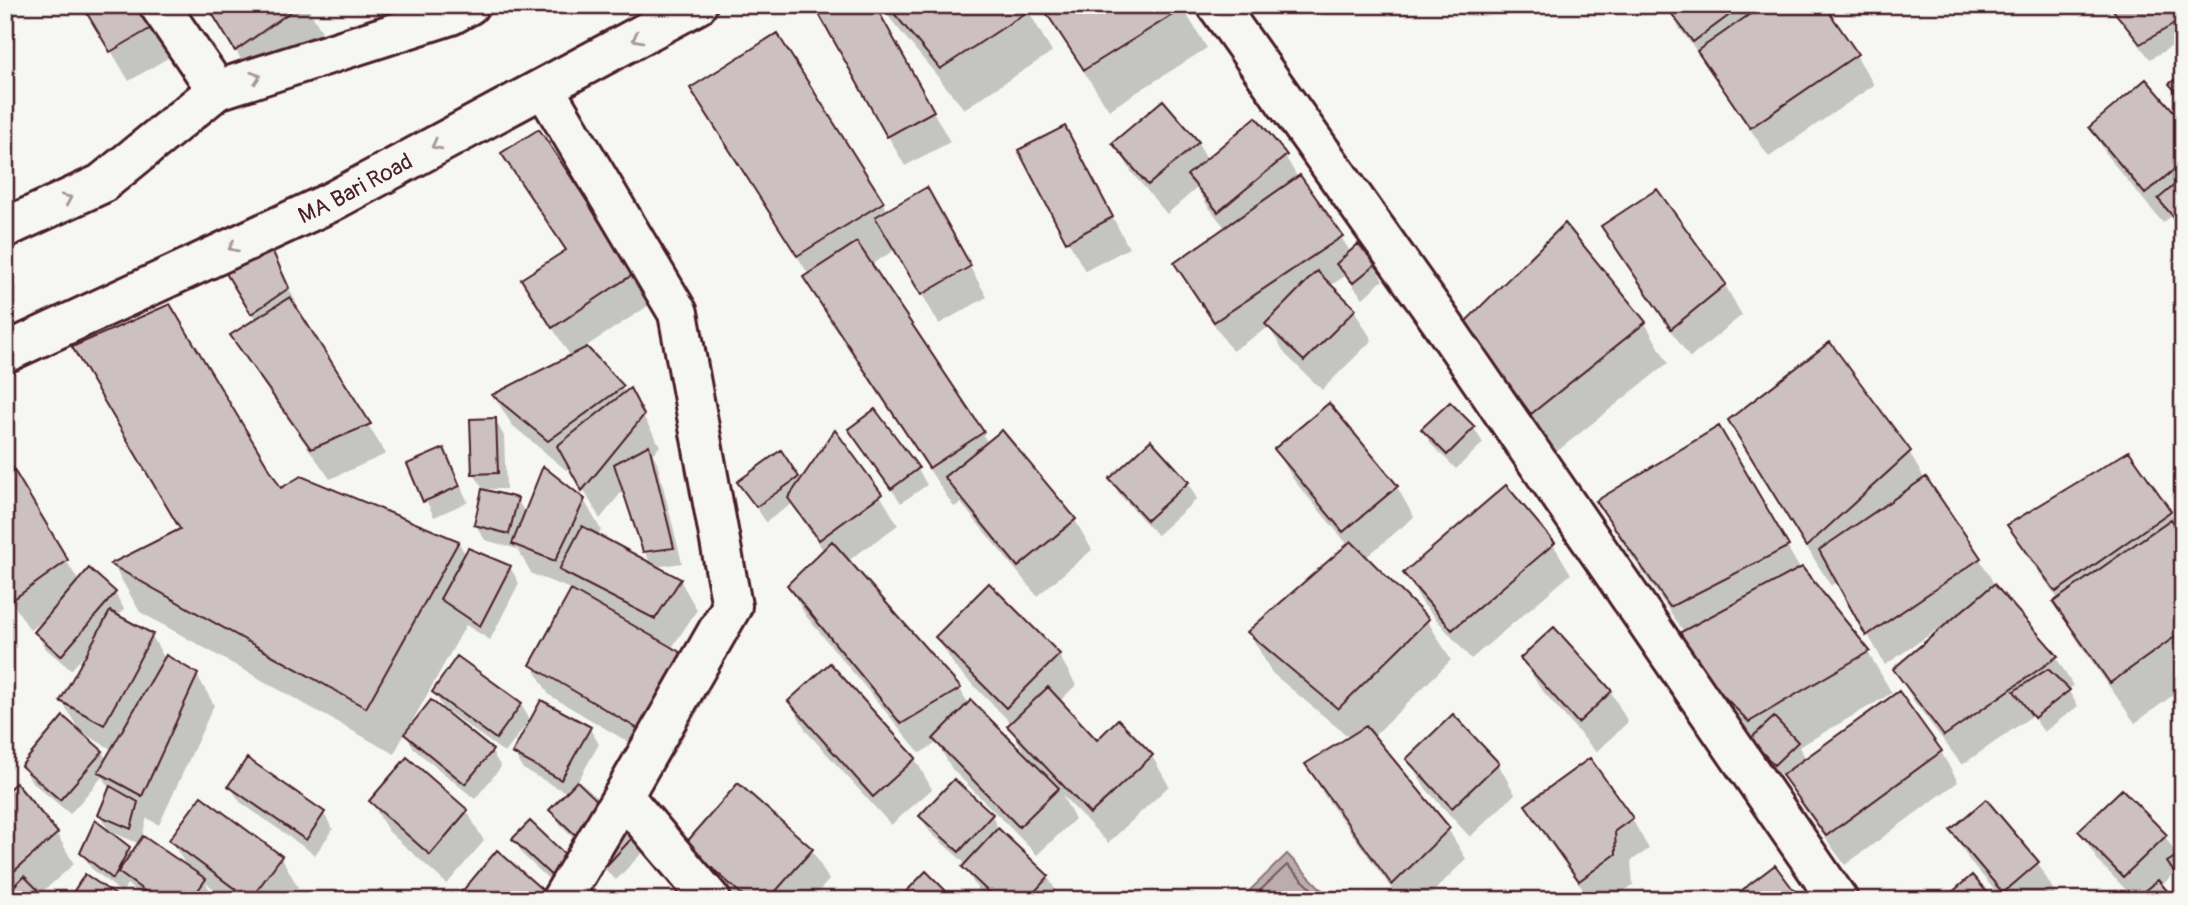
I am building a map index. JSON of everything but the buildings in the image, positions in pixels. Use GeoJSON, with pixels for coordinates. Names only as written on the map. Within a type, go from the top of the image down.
{"type":"FeatureCollection","features":[{"type":"Feature","properties":{"kind":"street"},"geometry":{"type":"LineString","coordinates":[[159,5],[217,90]]}},
{"type":"Feature","properties":{"kind":"street"},"geometry":{"type":"LineString","coordinates":[[5,228],[101,184],[217,90],[451,15],[469,5]]}},
{"type":"Feature","properties":{"kind":"street","name":"MA Bari Road"},"geometry":{"type":"LineString","coordinates":[[5,353],[329,202],[697,5]]}},
{"type":"Feature","properties":{"kind":"street"},"geometry":{"type":"LineString","coordinates":[[1217,5],[1442,323],[1838,900]]}},
{"type":"Feature","properties":{"kind":"street"},"geometry":{"type":"LineString","coordinates":[[544,88],[678,313],[732,606],[561,900]]}},
{"type":"Feature","properties":{"kind":"street"},"geometry":{"type":"LineString","coordinates":[[623,796],[711,900]]}},
{"type":"Feature","properties":{"kind":"water"},"geometry":{"type":"Polygon","coordinates":[[[1287,854],[1332,900],[1240,900],[1287,854]]]}}]}
